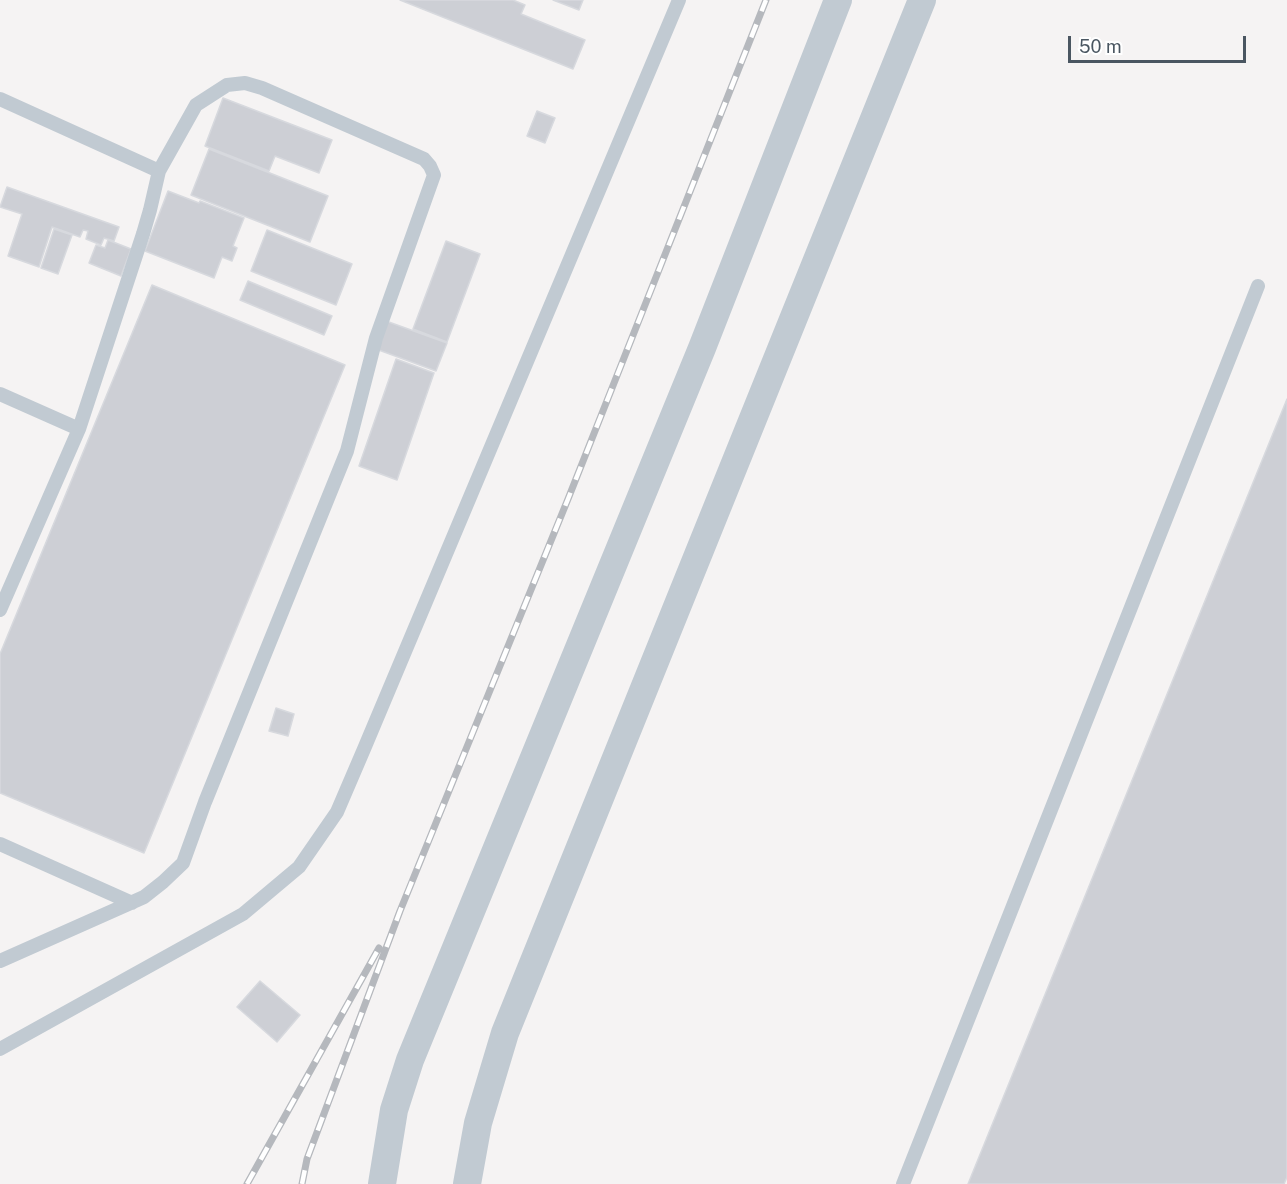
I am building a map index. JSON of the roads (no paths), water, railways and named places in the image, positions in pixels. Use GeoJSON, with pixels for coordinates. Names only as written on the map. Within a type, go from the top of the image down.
{"type":"FeatureCollection","features":[{"type":"Feature","properties":{"kind":"street"},"geometry":{"type":"LineString","coordinates":[[381,1184],[394,1110],[410,1060],[702,348],[838,0]]}},
{"type":"Feature","properties":{"kind":"street"},"geometry":{"type":"LineString","coordinates":[[467,1184],[478,1123],[505,1033],[922,0]]}},
{"type":"Feature","properties":{"kind":"lane"},"geometry":{"type":"LineString","coordinates":[[0,1049],[243,914],[299,867],[337,812],[679,0]]}},
{"type":"Feature","properties":{"kind":"lane"},"geometry":{"type":"LineString","coordinates":[[0,610],[79,429],[146,226],[159,171],[196,105],[227,85],[245,83],[262,88],[424,159],[434,175],[376,338],[346,451],[205,802],[183,863],[144,897],[0,961]]}},
{"type":"Feature","properties":{"kind":"lane"},"geometry":{"type":"LineString","coordinates":[[0,99],[159,171]]}},
{"type":"Feature","properties":{"kind":"lane"},"geometry":{"type":"LineString","coordinates":[[903,1184],[1258,286]]}},
{"type":"Feature","properties":{"kind":"lane"},"geometry":{"type":"LineString","coordinates":[[0,394],[79,429]]}},
{"type":"Feature","properties":{"kind":"lane"},"geometry":{"type":"LineString","coordinates":[[0,844],[132,903]]}},
{"type":"Feature","properties":{"kind":"railway"},"geometry":{"type":"LineString","coordinates":[[302,1184],[307,1159],[400,911],[568,499],[766,0]]}},
{"type":"Feature","properties":{"kind":"railway"},"geometry":{"type":"LineString","coordinates":[[247,1184],[379,948]]}}]}
